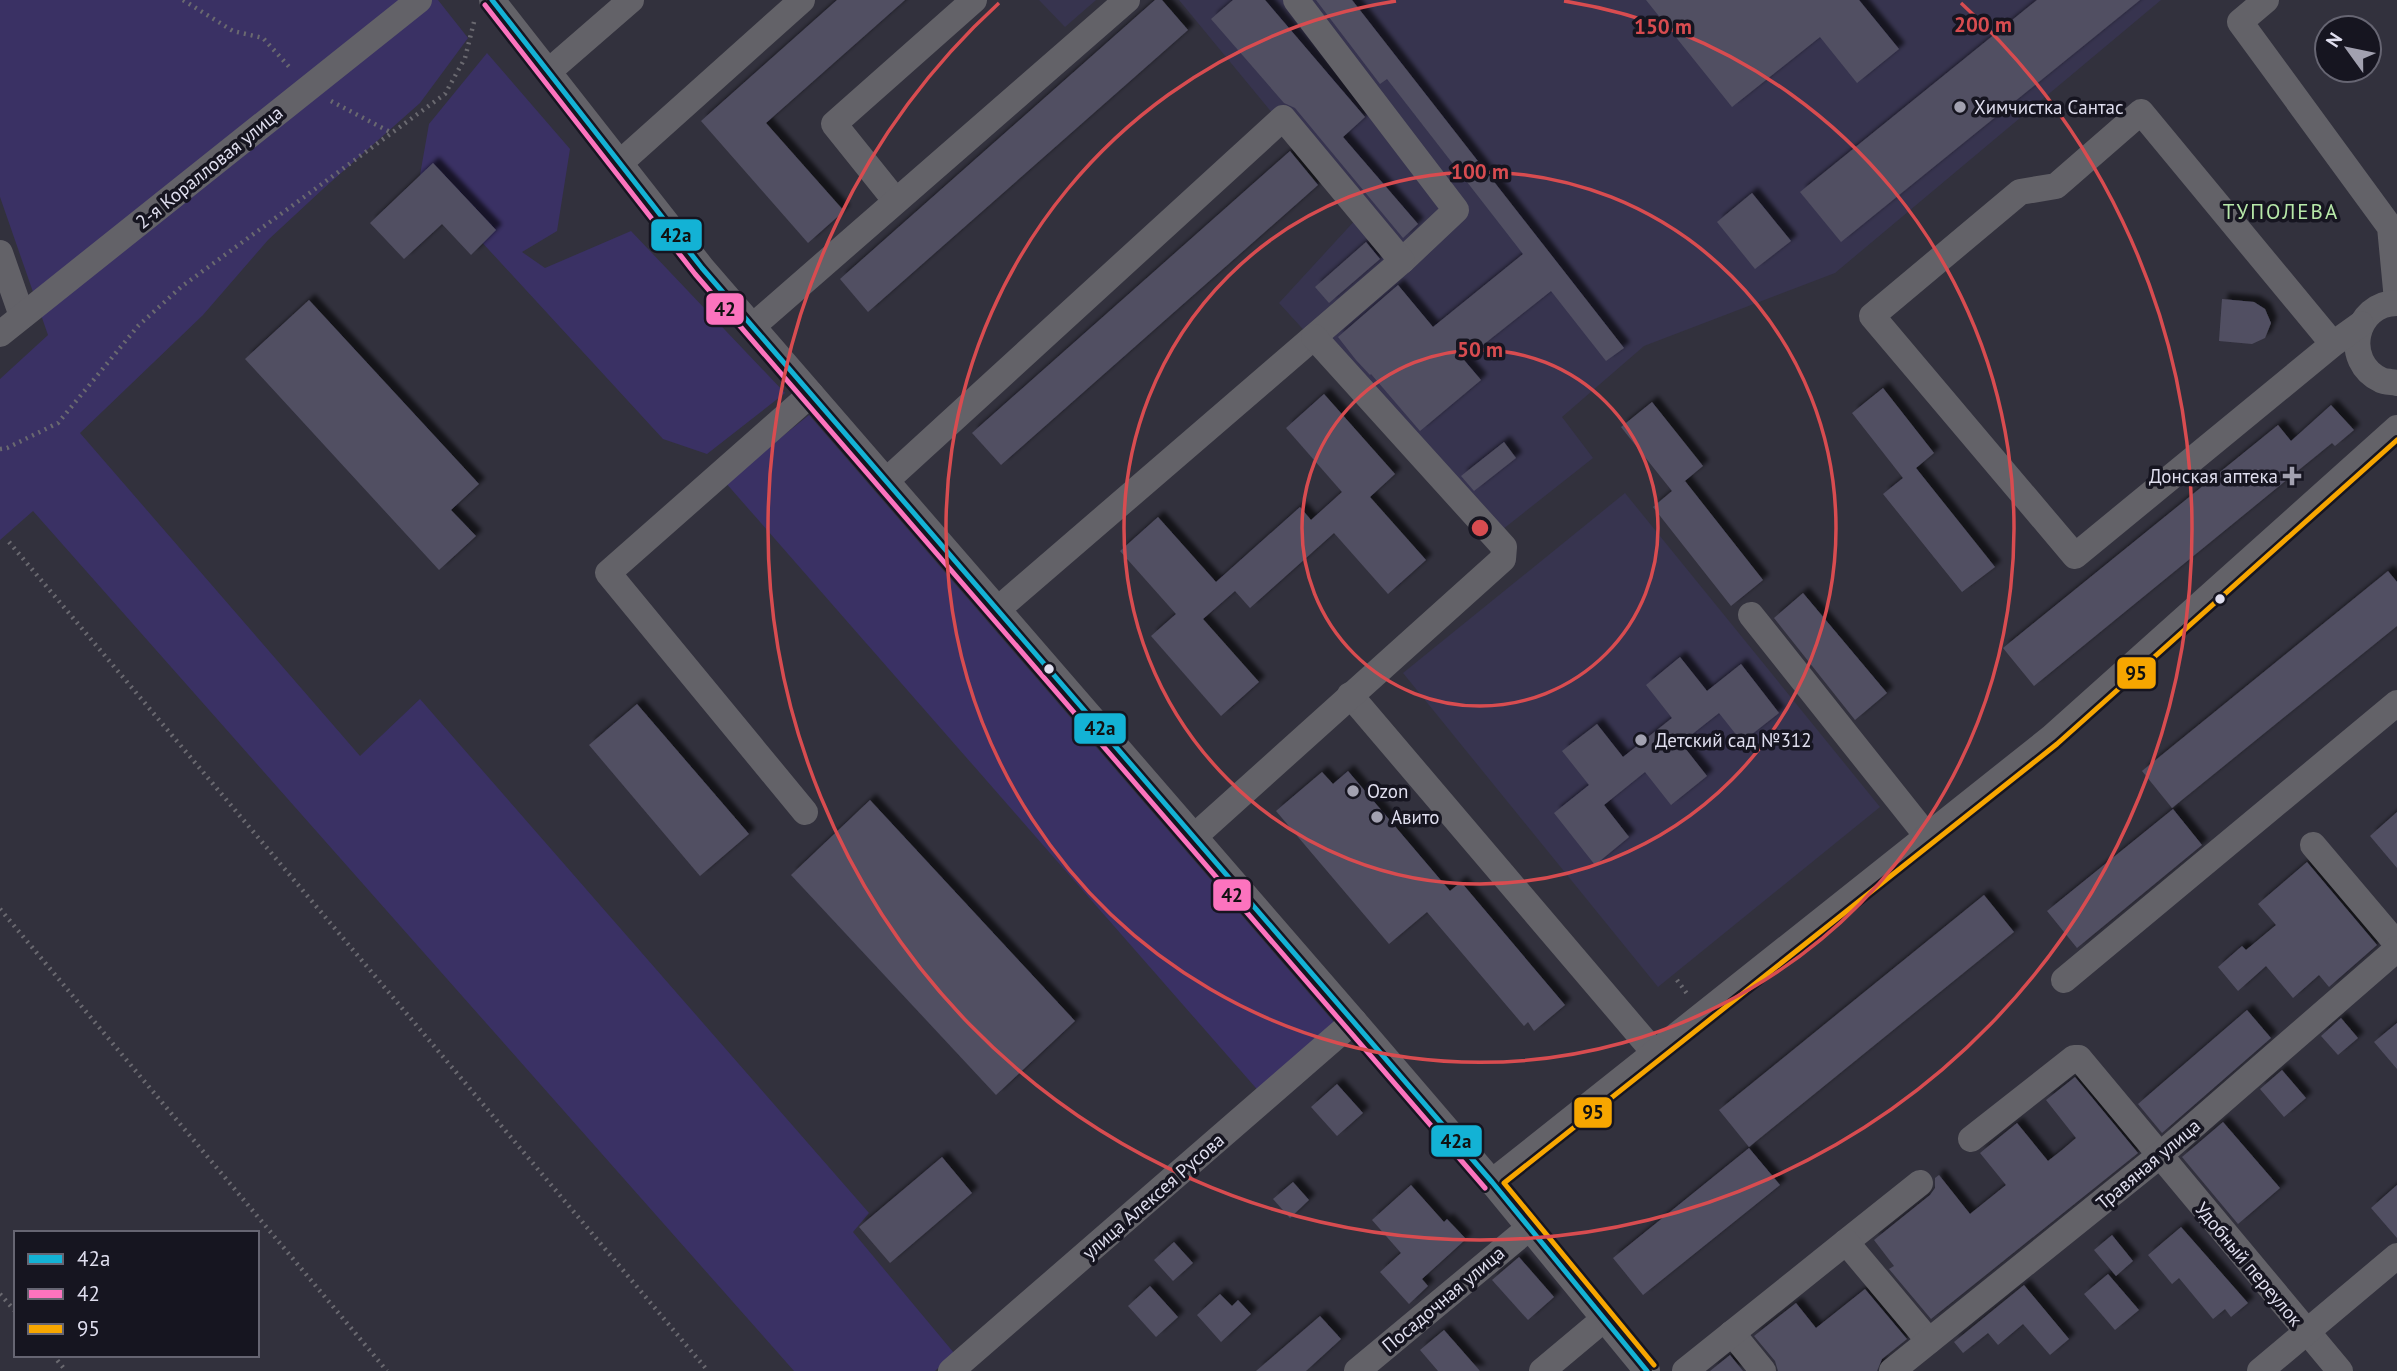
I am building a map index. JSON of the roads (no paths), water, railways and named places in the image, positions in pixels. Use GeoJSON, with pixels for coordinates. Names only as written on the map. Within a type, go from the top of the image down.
{"type":"FeatureCollection","features":[{"type":"Feature","properties":{"kind":"street","name":"2-я Коралловая улица"},"geometry":{"type":"LineString","coordinates":[[0,334],[419,0]]}},
{"type":"Feature","properties":{"kind":"street"},"geometry":{"type":"LineString","coordinates":[[548,72],[631,0]]}},
{"type":"Feature","properties":{"kind":"street"},"geometry":{"type":"LineString","coordinates":[[620,163],[802,0]]}},
{"type":"Feature","properties":{"kind":"street"},"geometry":{"type":"LineString","coordinates":[[895,200],[834,124],[974,0]]}},
{"type":"Feature","properties":{"kind":"street"},"geometry":{"type":"LineString","coordinates":[[752,326],[1127,0]]}},
{"type":"Feature","properties":{"kind":"street"},"geometry":{"type":"LineString","coordinates":[[997,610],[1402,261],[1456,210],[1296,0]]}},
{"type":"Feature","properties":{"kind":"street"},"geometry":{"type":"LineString","coordinates":[[2266,0],[2240,22],[2390,227],[2397,302],[2376,308],[2361,324],[2333,344],[2075,556],[1872,316],[2020,192],[2056,186],[2141,112],[2333,344]]}},
{"type":"Feature","properties":{"kind":"street"},"geometry":{"type":"LineString","coordinates":[[484,6],[548,72],[702,268],[1492,1182],[1647,1371]]}},
{"type":"Feature","properties":{"kind":"street"},"geometry":{"type":"LineString","coordinates":[[886,481],[1283,118],[1402,261]]}},
{"type":"Feature","properties":{"kind":"street"},"geometry":{"type":"LineString","coordinates":[[0,253],[22,316]]}},
{"type":"Feature","properties":{"kind":"street"},"geometry":{"type":"LineString","coordinates":[[2361,324],[2356,344],[2363,366],[2381,381],[2397,383]]}},
{"type":"Feature","properties":{"kind":"street"},"geometry":{"type":"LineString","coordinates":[[1195,836],[1503,559],[1504,547],[1314,337]]}},
{"type":"Feature","properties":{"kind":"street"},"geometry":{"type":"LineString","coordinates":[[805,812],[608,573],[811,394]]}},
{"type":"Feature","properties":{"kind":"street"},"geometry":{"type":"LineString","coordinates":[[1492,1182],[2052,737],[2397,428]]}},
{"type":"Feature","properties":{"kind":"street"},"geometry":{"type":"LineString","coordinates":[[1751,615],[1927,836]]}},
{"type":"Feature","properties":{"kind":"street"},"geometry":{"type":"LineString","coordinates":[[1350,695],[1654,1052]]}},
{"type":"Feature","properties":{"kind":"street"},"geometry":{"type":"LineString","coordinates":[[2064,980],[2397,703]]}},
{"type":"Feature","properties":{"kind":"street"},"geometry":{"type":"LineString","coordinates":[[2314,845],[2397,947]]}},
{"type":"Feature","properties":{"kind":"street","name":"Травяная улица"},"geometry":{"type":"LineString","coordinates":[[1892,1371],[2159,1156],[2397,947]]}},
{"type":"Feature","properties":{"kind":"street","name":"улица Алексея Русова"},"geometry":{"type":"LineString","coordinates":[[951,1371],[1354,1021]]}},
{"type":"Feature","properties":{"kind":"street","name":"Удобный переулок"},"geometry":{"type":"LineString","coordinates":[[1971,1139],[2074,1058],[2079,1058],[2340,1371]]}},
{"type":"Feature","properties":{"kind":"street"},"geometry":{"type":"LineString","coordinates":[[1685,1371],[1920,1183]]}},
{"type":"Feature","properties":{"kind":"street","name":"Посадочная улица"},"geometry":{"type":"LineString","coordinates":[[1357,1371],[1529,1227]]}},
{"type":"Feature","properties":{"kind":"street"},"geometry":{"type":"LineString","coordinates":[[1846,1242],[1928,1342]]}},
{"type":"Feature","properties":{"kind":"street"},"geometry":{"type":"LineString","coordinates":[[2260,1371],[2397,1256]]}},
{"type":"Feature","properties":{"kind":"street"},"geometry":{"type":"LineString","coordinates":[[1542,1371],[1604,1319]]}},
{"type":"Feature","properties":{"kind":"street"},"geometry":{"type":"LineString","coordinates":[[1732,1333],[1763,1371]]}},
{"type":"Feature","properties":{"kind":"place","name":"Химчистка Сантас"},"geometry":{"type":"Point","coordinates":[1960,107]}},
{"type":"Feature","properties":{"kind":"place","name":"Донская аптека"},"geometry":{"type":"Point","coordinates":[2292,476]}},
{"type":"Feature","properties":{"kind":"place","name":"Детский сад №312"},"geometry":{"type":"Point","coordinates":[1641,740]}},
{"type":"Feature","properties":{"kind":"place","name":"Ozon"},"geometry":{"type":"Point","coordinates":[1353,791]}},
{"type":"Feature","properties":{"kind":"place","name":"Авито"},"geometry":{"type":"Point","coordinates":[1377,817]}},
{"type":"Feature","properties":{"kind":"district","name":"ТУПОЛЕВА"},"geometry":{"type":"Point","coordinates":[2281,212]}}]}
